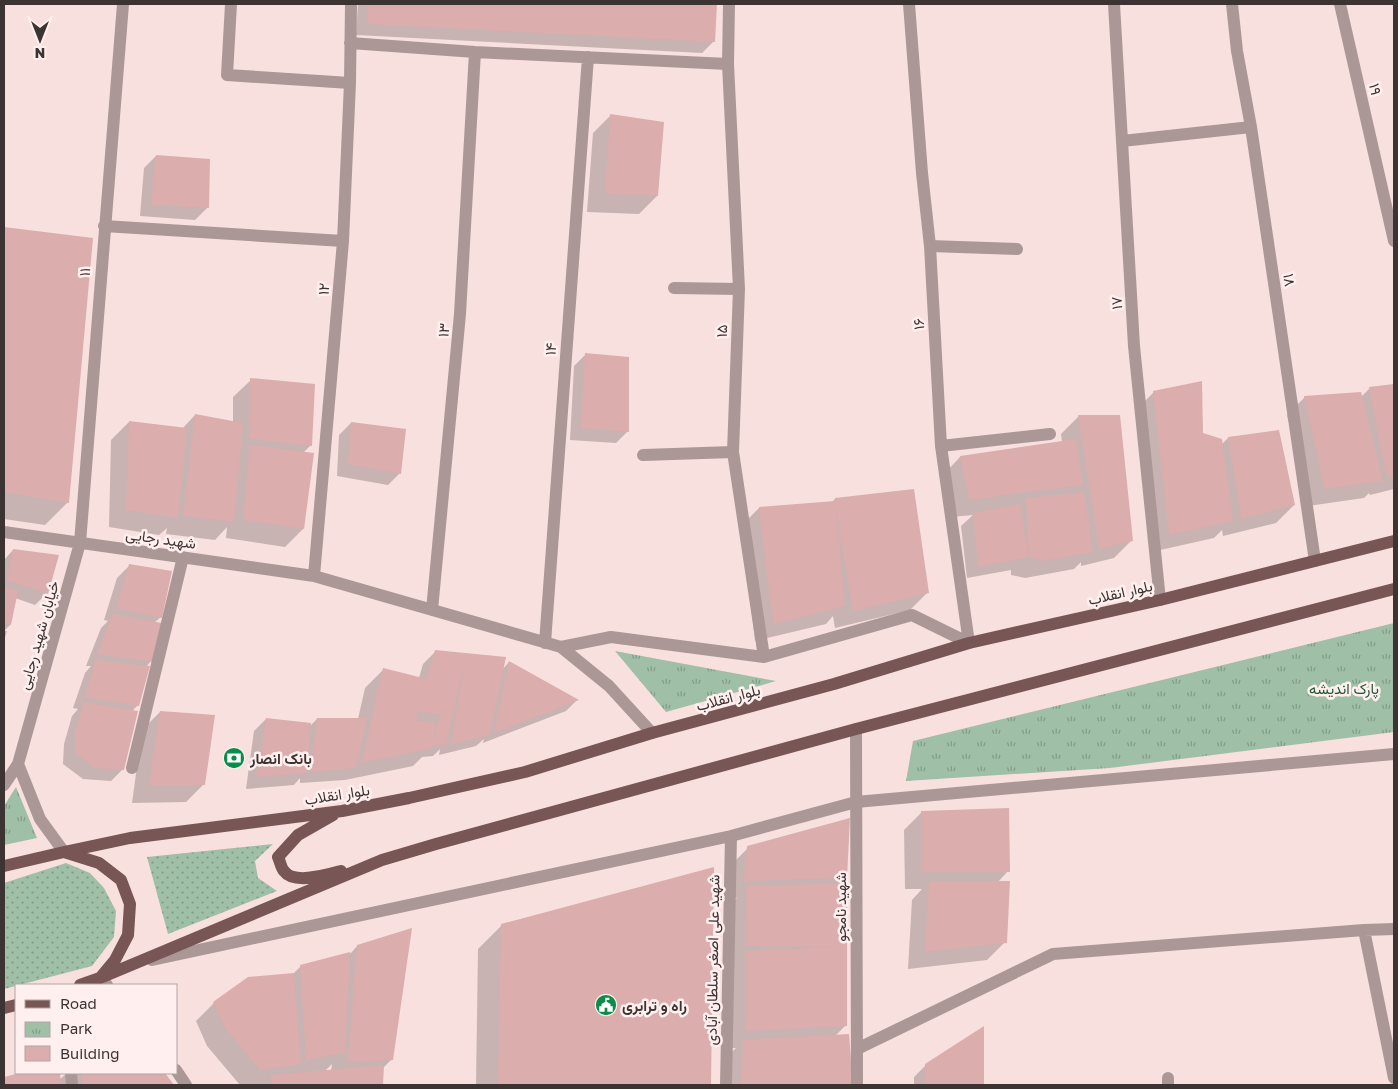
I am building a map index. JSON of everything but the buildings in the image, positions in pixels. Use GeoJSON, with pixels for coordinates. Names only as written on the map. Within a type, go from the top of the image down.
{"type":"FeatureCollection","features":[{"type":"Feature","properties":{"kind":"main road","name":"بلوار انقلاب"},"geometry":{"type":"LineString","coordinates":[[4,866],[130,838],[342,810],[409,798],[524,772],[652,733],[834,684],[969,642],[1160,600],[1394,541]]}},
{"type":"Feature","properties":{"kind":"main road"},"geometry":{"type":"LineString","coordinates":[[342,810],[298,835],[287,846],[278,857],[284,872],[295,878],[320,876],[856,729],[1394,588]]}},
{"type":"Feature","properties":{"kind":"main road"},"geometry":{"type":"LineString","coordinates":[[64,852],[99,863],[121,880],[130,904],[128,935],[103,981]]}},
{"type":"Feature","properties":{"kind":"main road"},"geometry":{"type":"LineString","coordinates":[[86,984],[103,981],[139,962],[382,860]]}},
{"type":"Feature","properties":{"kind":"street","name":"۱۱"},"geometry":{"type":"LineString","coordinates":[[80,543],[123,4]]}},
{"type":"Feature","properties":{"kind":"street"},"geometry":{"type":"LineString","coordinates":[[231,4],[227,75],[350,83]]}},
{"type":"Feature","properties":{"kind":"street","name":"۱۲"},"geometry":{"type":"LineString","coordinates":[[314,576],[344,241],[351,4]]}},
{"type":"Feature","properties":{"kind":"street","name":"۱۵"},"geometry":{"type":"LineString","coordinates":[[729,4],[728,64],[739,288],[733,452],[764,657]]}},
{"type":"Feature","properties":{"kind":"street","name":"۱۶"},"geometry":{"type":"LineString","coordinates":[[909,4],[922,173],[930,246],[941,446],[969,642]]}},
{"type":"Feature","properties":{"kind":"street","name":"۱۷"},"geometry":{"type":"LineString","coordinates":[[1114,4],[1134,346],[1160,600]]}},
{"type":"Feature","properties":{"kind":"street","name":"۱۸"},"geometry":{"type":"LineString","coordinates":[[1232,4],[1237,51],[1251,127],[1315,561]]}},
{"type":"Feature","properties":{"kind":"street","name":"۱۹"},"geometry":{"type":"LineString","coordinates":[[1340,4],[1394,241]]}},
{"type":"Feature","properties":{"kind":"street"},"geometry":{"type":"LineString","coordinates":[[350,43],[475,52],[728,64]]}},
{"type":"Feature","properties":{"kind":"street","name":"۱۳"},"geometry":{"type":"LineString","coordinates":[[432,610],[460,314],[475,52]]}},
{"type":"Feature","properties":{"kind":"street","name":"۱۴"},"geometry":{"type":"LineString","coordinates":[[545,642],[588,57]]}},
{"type":"Feature","properties":{"kind":"street"},"geometry":{"type":"LineString","coordinates":[[1122,141],[1251,127]]}},
{"type":"Feature","properties":{"kind":"street"},"geometry":{"type":"LineString","coordinates":[[104,226],[344,241]]}},
{"type":"Feature","properties":{"kind":"street"},"geometry":{"type":"LineString","coordinates":[[930,246],[1016,249]]}},
{"type":"Feature","properties":{"kind":"street"},"geometry":{"type":"LineString","coordinates":[[674,288],[739,288]]}},
{"type":"Feature","properties":{"kind":"street"},"geometry":{"type":"LineString","coordinates":[[941,446],[1050,434]]}},
{"type":"Feature","properties":{"kind":"street"},"geometry":{"type":"LineString","coordinates":[[643,455],[733,452]]}},
{"type":"Feature","properties":{"kind":"street","name":"شهید رجایی"},"geometry":{"type":"LineString","coordinates":[[4,532],[314,576],[561,647]]}},
{"type":"Feature","properties":{"kind":"street","name":"خیابان شهید رجایی"},"geometry":{"type":"LineString","coordinates":[[4,785],[18,764],[80,543]]}},
{"type":"Feature","properties":{"kind":"street"},"geometry":{"type":"LineString","coordinates":[[132,768],[183,557]]}},
{"type":"Feature","properties":{"kind":"street"},"geometry":{"type":"LineString","coordinates":[[561,647],[611,638],[764,657],[912,615],[969,642]]}},
{"type":"Feature","properties":{"kind":"street"},"geometry":{"type":"LineString","coordinates":[[561,647],[609,686],[652,733]]}},
{"type":"Feature","properties":{"kind":"street","name":"شهید نامجو"},"geometry":{"type":"LineString","coordinates":[[856,729],[857,1085]]}},
{"type":"Feature","properties":{"kind":"street"},"geometry":{"type":"LineString","coordinates":[[139,962],[732,836],[856,802],[1394,754]]}},
{"type":"Feature","properties":{"kind":"street"},"geometry":{"type":"LineString","coordinates":[[18,764],[40,819],[64,852]]}},
{"type":"Feature","properties":{"kind":"street","name":"شهید علی اصغر سلطان آبادی"},"geometry":{"type":"LineString","coordinates":[[726,1085],[732,836]]}},
{"type":"Feature","properties":{"kind":"street"},"geometry":{"type":"LineString","coordinates":[[857,1050],[1053,954],[1394,929]]}},
{"type":"Feature","properties":{"kind":"street"},"geometry":{"type":"LineString","coordinates":[[1364,930],[1394,1078]]}},
{"type":"Feature","properties":{"kind":"street"},"geometry":{"type":"LineString","coordinates":[[178,1073],[186,1085]]}},
{"type":"Feature","properties":{"kind":"green space","name":"پارک اندیشه"},"geometry":{"type":"Polygon","coordinates":[[[1394,623],[1394,732],[1110,768],[906,781],[913,741],[1394,623]]]}},
{"type":"Feature","properties":{"kind":"green space"},"geometry":{"type":"Polygon","coordinates":[[[615,651],[776,681],[666,712],[615,651]]]}},
{"type":"Feature","properties":{"kind":"green space"},"geometry":{"type":"Polygon","coordinates":[[[16,787],[37,838],[4,845],[4,806],[16,787]]]}},
{"type":"Feature","properties":{"kind":"green space"},"geometry":{"type":"Polygon","coordinates":[[[273,844],[255,861],[258,878],[277,891],[168,934],[147,857],[273,844]]]}},
{"type":"Feature","properties":{"kind":"green space"},"geometry":{"type":"Polygon","coordinates":[[[66,863],[90,873],[104,888],[116,911],[114,937],[92,966],[23,984],[15,984],[15,986],[4,989],[4,883],[66,863]]]}},
{"type":"Feature","properties":{"kind":"place","name":"بانک انصار"},"geometry":{"type":"Point","coordinates":[234,758]}},
{"type":"Feature","properties":{"kind":"place","name":"راه و ترابری"},"geometry":{"type":"Point","coordinates":[606,1005]}}]}
